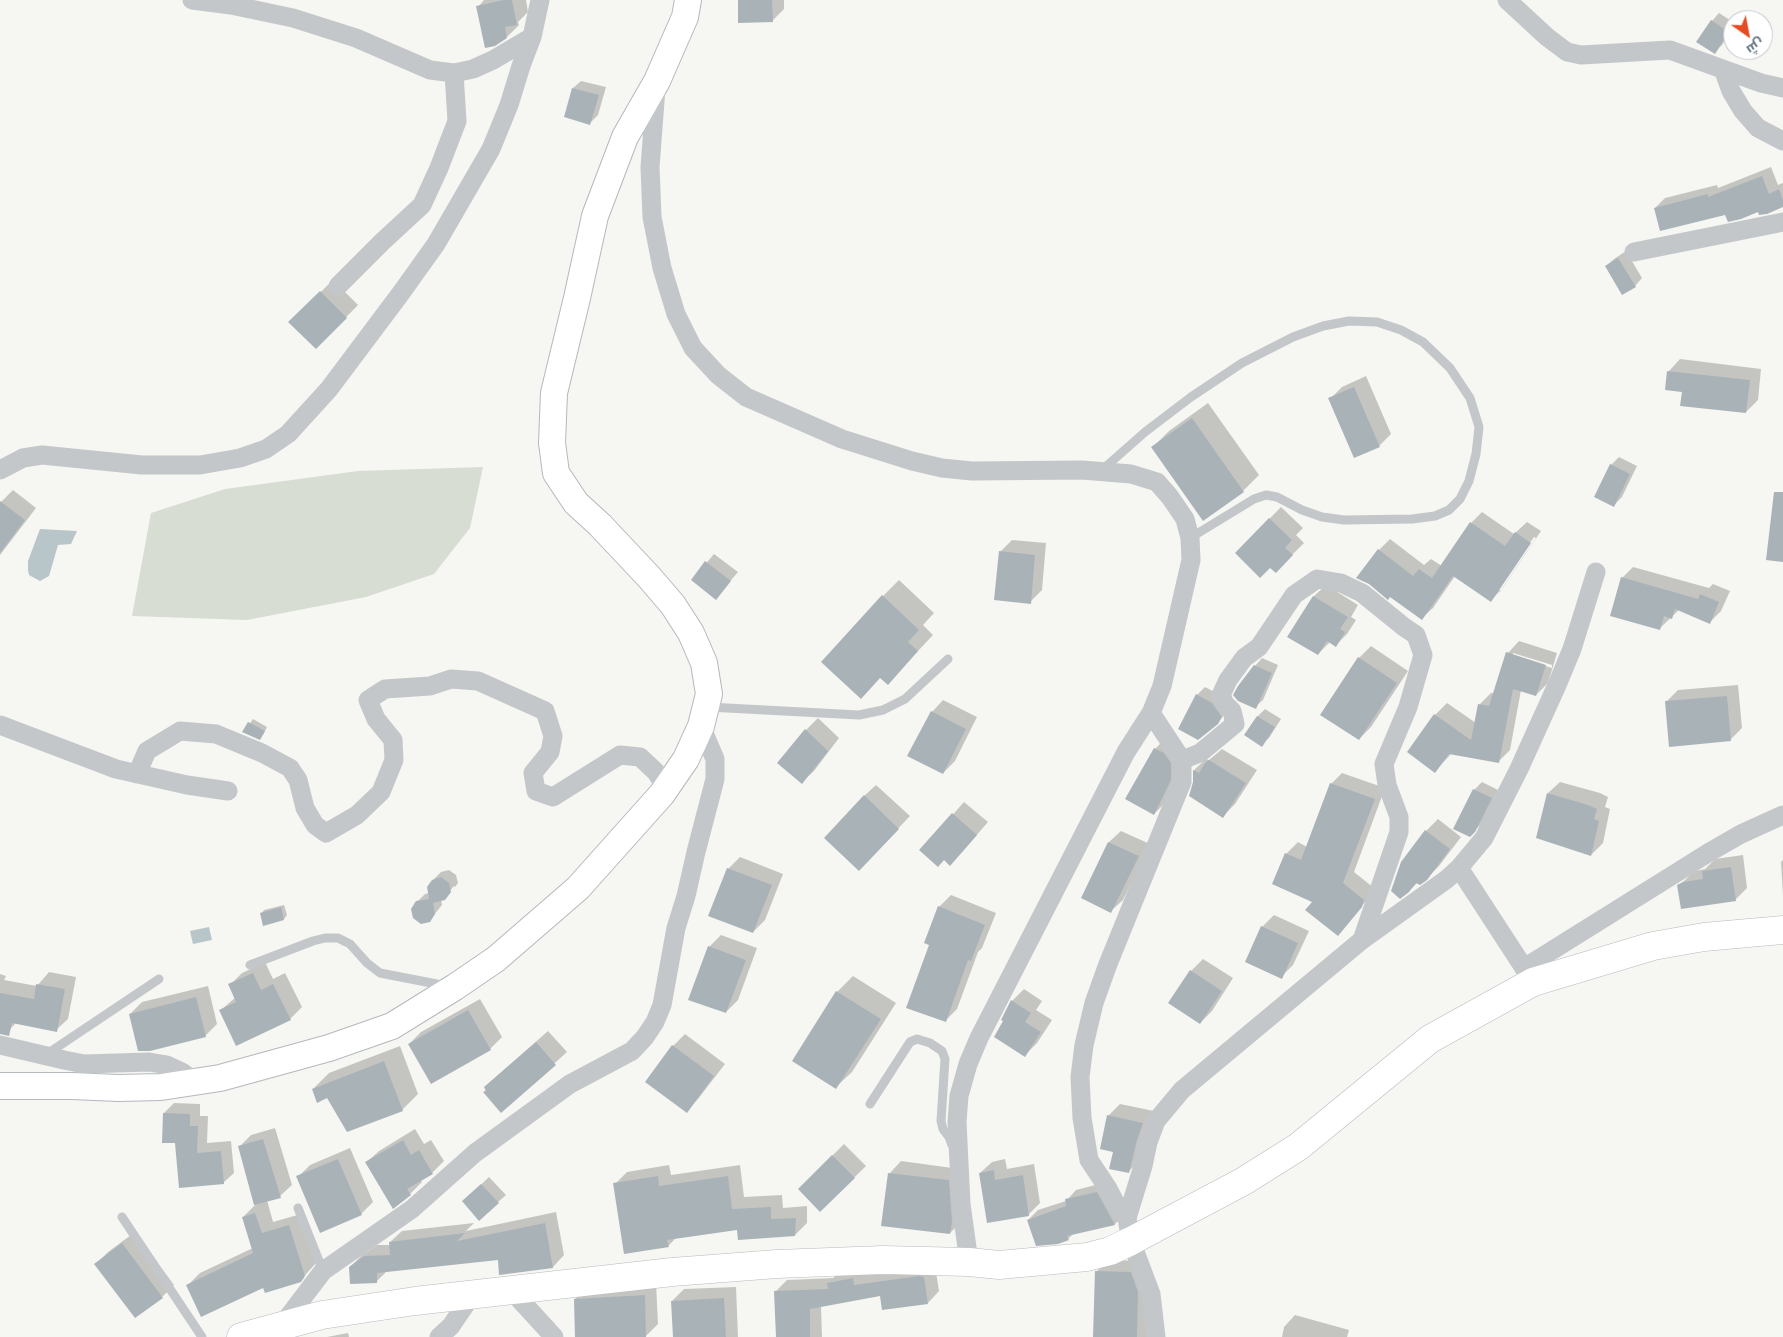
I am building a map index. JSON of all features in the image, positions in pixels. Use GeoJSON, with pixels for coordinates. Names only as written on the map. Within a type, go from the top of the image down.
{"type":"FeatureCollection","features":[{"type":"Feature","properties":{"kind":"main road"},"geometry":{"type":"LineString","coordinates":[[0,1086],[118,1088],[161,1087],[195,1082],[220,1078],[329,1048],[392,1026],[496,959],[578,888],[666,788],[686,759],[703,716],[709,694],[704,663],[691,633],[673,605],[649,576],[576,503],[556,473],[552,443],[554,393],[578,298],[595,216],[625,137],[657,82],[685,18],[688,0]]}},
{"type":"Feature","properties":{"kind":"main road"},"geometry":{"type":"LineString","coordinates":[[241,1337],[278,1332],[322,1315],[415,1301],[672,1272],[777,1264],[883,1260],[969,1262],[999,1265],[1087,1257],[1110,1250],[1129,1230],[1244,1181],[1298,1147],[1430,1039],[1528,975],[1653,946],[1704,937],[1783,930]]}},
{"type":"Feature","properties":{"kind":"street"},"geometry":{"type":"LineString","coordinates":[[192,0],[231,5],[293,18],[356,38],[430,70],[454,73],[473,69],[493,60],[532,37]]}},
{"type":"Feature","properties":{"kind":"street"},"geometry":{"type":"LineString","coordinates":[[0,470],[23,458],[42,455],[142,465],[200,465],[240,458],[266,449],[288,434],[329,389],[402,293],[436,244],[491,149],[509,105],[532,37],[540,8],[540,0]]}},
{"type":"Feature","properties":{"kind":"street"},"geometry":{"type":"LineString","coordinates":[[1507,0],[1547,37],[1567,52],[1580,55],[1670,50],[1762,83],[1783,88]]}},
{"type":"Feature","properties":{"kind":"street"},"geometry":{"type":"LineString","coordinates":[[1723,69],[1731,91],[1743,110],[1758,128],[1783,141]]}},
{"type":"Feature","properties":{"kind":"street"},"geometry":{"type":"LineString","coordinates":[[338,286],[422,205],[457,121],[454,73]]}},
{"type":"Feature","properties":{"kind":"street"},"geometry":{"type":"LineString","coordinates":[[657,82],[650,167],[652,217],[662,268],[676,314],[693,348],[718,375],[746,397],[842,439],[912,461],[942,468],[972,471],[1100,471],[1131,474],[1157,482],[1185,519],[1190,538],[1191,560],[1162,686],[1151,713],[1126,752],[968,1064],[959,1096],[957,1122],[961,1204],[969,1262]]}},
{"type":"Feature","properties":{"kind":"street"},"geometry":{"type":"LineString","coordinates":[[1634,252],[1783,222]]}},
{"type":"Feature","properties":{"kind":"street"},"geometry":{"type":"LineString","coordinates":[[1129,1230],[1148,1142],[1156,1121],[1182,1090],[1362,940],[1447,879],[1459,868],[1484,838],[1530,746],[1572,649],[1596,572]]}},
{"type":"Feature","properties":{"kind":"street"},"geometry":{"type":"LineString","coordinates":[[1182,760],[1200,753],[1235,724],[1232,711],[1221,695],[1228,680],[1244,658],[1259,647],[1294,595],[1317,579],[1342,583],[1362,592],[1416,635],[1423,655],[1408,707],[1384,764],[1387,785],[1399,818],[1400,832],[1362,940]]}},
{"type":"Feature","properties":{"kind":"street"},"geometry":{"type":"LineString","coordinates":[[137,774],[146,751],[180,731],[216,734],[290,768],[298,780],[306,808],[315,825],[326,833],[357,815],[381,792],[394,760],[393,740],[376,719],[368,700],[385,689],[430,686],[451,680],[478,681],[546,711],[553,736],[550,752],[533,773],[536,791],[553,797],[620,755],[640,757],[656,772],[666,788]]}},
{"type":"Feature","properties":{"kind":"street"},"geometry":{"type":"LineString","coordinates":[[1151,713],[1182,760],[1182,782],[1094,1003],[1084,1045],[1080,1077],[1082,1118],[1089,1160],[1107,1187],[1129,1230],[1151,1294],[1156,1337]]}},
{"type":"Feature","properties":{"kind":"street"},"geometry":{"type":"LineString","coordinates":[[278,1332],[323,1271],[412,1209],[475,1153],[570,1084],[632,1051],[645,1037],[655,1022],[662,1005],[676,928],[686,896],[715,779],[715,759],[703,716]]}},
{"type":"Feature","properties":{"kind":"street"},"geometry":{"type":"LineString","coordinates":[[0,725],[116,769],[228,792]]}},
{"type":"Feature","properties":{"kind":"street"},"geometry":{"type":"LineString","coordinates":[[1459,868],[1528,975],[1708,853],[1741,834],[1783,815]]}},
{"type":"Feature","properties":{"kind":"street"},"geometry":{"type":"LineString","coordinates":[[0,1045],[84,1064],[149,1062],[167,1065],[182,1072],[195,1082]]}},
{"type":"Feature","properties":{"kind":"street"},"geometry":{"type":"LineString","coordinates":[[511,1290],[554,1337]]}},
{"type":"Feature","properties":{"kind":"street"},"geometry":{"type":"LineString","coordinates":[[439,1337],[450,1326],[472,1295]]}},
{"type":"Feature","properties":{"kind":"lane"},"geometry":{"type":"LineString","coordinates":[[1100,471],[1144,432],[1191,397],[1242,363],[1293,337],[1323,326],[1349,322],[1377,322],[1402,330],[1422,342],[1450,368],[1470,398],[1479,427],[1476,454],[1469,481],[1460,499],[1449,510],[1435,516],[1412,519],[1344,520],[1322,517],[1302,510],[1277,497],[1266,495],[1254,499],[1190,538]]}},
{"type":"Feature","properties":{"kind":"lane"},"geometry":{"type":"LineString","coordinates":[[703,716],[859,715],[883,710],[905,699],[948,659]]}},
{"type":"Feature","properties":{"kind":"lane"},"geometry":{"type":"LineString","coordinates":[[250,965],[313,941],[325,938],[338,938],[350,944],[367,963],[380,973],[455,987]]}},
{"type":"Feature","properties":{"kind":"lane"},"geometry":{"type":"LineString","coordinates":[[45,1056],[159,979]]}},
{"type":"Feature","properties":{"kind":"lane"},"geometry":{"type":"LineString","coordinates":[[870,1104],[910,1042],[917,1039],[930,1043],[942,1051],[945,1059],[941,1121],[958,1161]]}},
{"type":"Feature","properties":{"kind":"lane"},"geometry":{"type":"LineString","coordinates":[[298,1208],[323,1271]]}},
{"type":"Feature","properties":{"kind":"lane"},"geometry":{"type":"LineString","coordinates":[[122,1217],[202,1337]]}},
{"type":"Feature","properties":{"kind":"shaded area"},"geometry":{"type":"Polygon","coordinates":[[[483,467],[470,528],[434,574],[366,597],[247,620],[132,616],[151,513],[225,489],[358,471],[483,467]]]}},
{"type":"Feature","properties":{"kind":"shaded area"},"geometry":{"type":"Polygon","coordinates":[[[40,529],[77,531],[71,544],[58,545],[49,576],[40,581],[29,575],[28,561],[40,529]]]}},
{"type":"Feature","properties":{"kind":"shaded area"},"geometry":{"type":"Polygon","coordinates":[[[209,927],[212,940],[193,944],[190,931],[209,927]]]}},
{"type":"Feature","properties":{"kind":"building"},"geometry":{"type":"Polygon","coordinates":[[[512,0],[517,25],[505,27],[507,38],[495,46],[485,48],[476,6],[512,0]]]}},
{"type":"Feature","properties":{"kind":"building"},"geometry":{"type":"Polygon","coordinates":[[[738,0],[772,0],[773,22],[738,23],[738,0]]]}},
{"type":"Feature","properties":{"kind":"building"},"geometry":{"type":"Polygon","coordinates":[[[1711,20],[1723,28],[1723,41],[1715,54],[1696,42],[1711,20]]]}},
{"type":"Feature","properties":{"kind":"building"},"geometry":{"type":"Polygon","coordinates":[[[572,88],[599,95],[590,125],[564,117],[572,88]]]}},
{"type":"Feature","properties":{"kind":"building"},"geometry":{"type":"Polygon","coordinates":[[[1762,176],[1769,194],[1779,189],[1783,200],[1783,207],[1767,214],[1759,215],[1758,212],[1728,222],[1725,215],[1660,231],[1654,208],[1708,194],[1708,197],[1762,176]]]}},
{"type":"Feature","properties":{"kind":"building"},"geometry":{"type":"Polygon","coordinates":[[[1618,258],[1636,287],[1622,295],[1605,266],[1618,258]]]}},
{"type":"Feature","properties":{"kind":"building"},"geometry":{"type":"Polygon","coordinates":[[[320,291],[347,318],[316,349],[288,322],[320,291]]]}},
{"type":"Feature","properties":{"kind":"building"},"geometry":{"type":"Polygon","coordinates":[[[1667,371],[1750,380],[1746,413],[1680,406],[1682,392],[1665,390],[1667,371]]]}},
{"type":"Feature","properties":{"kind":"building"},"geometry":{"type":"Polygon","coordinates":[[[1354,387],[1380,447],[1354,458],[1328,398],[1354,387]]]}},
{"type":"Feature","properties":{"kind":"building"},"geometry":{"type":"Polygon","coordinates":[[[1192,418],[1244,492],[1203,521],[1151,447],[1192,418]]]}},
{"type":"Feature","properties":{"kind":"building"},"geometry":{"type":"Polygon","coordinates":[[[1610,464],[1630,474],[1614,507],[1594,497],[1610,464]]]}},
{"type":"Feature","properties":{"kind":"building"},"geometry":{"type":"Polygon","coordinates":[[[1774,492],[1783,492],[1783,562],[1766,560],[1774,492]]]}},
{"type":"Feature","properties":{"kind":"building"},"geometry":{"type":"Polygon","coordinates":[[[0,501],[25,520],[0,553],[0,501]]]}},
{"type":"Feature","properties":{"kind":"building"},"geometry":{"type":"Polygon","coordinates":[[[1269,518],[1292,540],[1285,548],[1293,555],[1276,573],[1270,568],[1260,578],[1235,553],[1269,518]]]}},
{"type":"Feature","properties":{"kind":"building"},"geometry":{"type":"Polygon","coordinates":[[[1470,522],[1505,546],[1515,532],[1531,543],[1491,602],[1453,576],[1422,620],[1390,597],[1388,600],[1369,584],[1356,578],[1378,549],[1413,576],[1419,569],[1432,578],[1470,522]]]}},
{"type":"Feature","properties":{"kind":"building"},"geometry":{"type":"Polygon","coordinates":[[[999,551],[1035,555],[1031,604],[994,600],[999,551]]]}},
{"type":"Feature","properties":{"kind":"building"},"geometry":{"type":"Polygon","coordinates":[[[705,561],[731,581],[716,600],[691,580],[705,561]]]}},
{"type":"Feature","properties":{"kind":"building"},"geometry":{"type":"Polygon","coordinates":[[[1621,577],[1698,599],[1700,594],[1719,602],[1710,624],[1675,609],[1672,619],[1664,616],[1660,630],[1610,616],[1621,577]]]}},
{"type":"Feature","properties":{"kind":"building"},"geometry":{"type":"Polygon","coordinates":[[[882,595],[919,630],[908,642],[918,651],[888,685],[880,678],[861,699],[821,662],[882,595]]]}},
{"type":"Feature","properties":{"kind":"building"},"geometry":{"type":"Polygon","coordinates":[[[1313,596],[1348,617],[1340,629],[1345,632],[1336,647],[1327,641],[1318,655],[1287,637],[1313,596]]]}},
{"type":"Feature","properties":{"kind":"building"},"geometry":{"type":"Polygon","coordinates":[[[1506,652],[1546,665],[1536,696],[1513,689],[1499,763],[1449,754],[1435,773],[1407,752],[1434,714],[1471,740],[1478,704],[1489,706],[1506,652]]]}},
{"type":"Feature","properties":{"kind":"building"},"geometry":{"type":"Polygon","coordinates":[[[1358,657],[1397,683],[1359,740],[1320,715],[1358,657]]]}},
{"type":"Feature","properties":{"kind":"building"},"geometry":{"type":"Polygon","coordinates":[[[1254,665],[1272,673],[1256,709],[1238,701],[1233,695],[1254,665]]]}},
{"type":"Feature","properties":{"kind":"building"},"geometry":{"type":"Polygon","coordinates":[[[1196,694],[1212,703],[1222,717],[1218,724],[1198,740],[1178,729],[1196,694]]]}},
{"type":"Feature","properties":{"kind":"building"},"geometry":{"type":"Polygon","coordinates":[[[1727,696],[1731,741],[1669,747],[1665,701],[1727,696]]]}},
{"type":"Feature","properties":{"kind":"building"},"geometry":{"type":"Polygon","coordinates":[[[931,711],[966,729],[943,774],[907,756],[931,711]]]}},
{"type":"Feature","properties":{"kind":"building"},"geometry":{"type":"Polygon","coordinates":[[[1257,716],[1275,727],[1262,747],[1244,735],[1257,716]]]}},
{"type":"Feature","properties":{"kind":"building"},"geometry":{"type":"Polygon","coordinates":[[[248,722],[265,731],[260,740],[242,732],[248,722]]]}},
{"type":"Feature","properties":{"kind":"building"},"geometry":{"type":"Polygon","coordinates":[[[805,729],[828,751],[802,784],[777,763],[805,729]]]}},
{"type":"Feature","properties":{"kind":"building"},"geometry":{"type":"Polygon","coordinates":[[[1154,748],[1164,753],[1171,763],[1171,780],[1154,815],[1125,799],[1154,748]]]}},
{"type":"Feature","properties":{"kind":"building"},"geometry":{"type":"Polygon","coordinates":[[[1209,760],[1246,783],[1223,818],[1189,796],[1193,782],[1193,770],[1199,773],[1209,760]]]}},
{"type":"Feature","properties":{"kind":"building"},"geometry":{"type":"Polygon","coordinates":[[[1330,783],[1375,799],[1343,883],[1364,900],[1362,907],[1338,936],[1305,910],[1312,902],[1272,884],[1285,853],[1301,860],[1330,783]]]}},
{"type":"Feature","properties":{"kind":"building"},"geometry":{"type":"Polygon","coordinates":[[[1473,789],[1492,798],[1475,832],[1470,837],[1453,829],[1473,789]]]}},
{"type":"Feature","properties":{"kind":"building"},"geometry":{"type":"Polygon","coordinates":[[[1547,793],[1597,809],[1594,819],[1599,821],[1591,856],[1536,838],[1547,793]]]}},
{"type":"Feature","properties":{"kind":"building"},"geometry":{"type":"Polygon","coordinates":[[[864,795],[899,829],[859,871],[824,838],[864,795]]]}},
{"type":"Feature","properties":{"kind":"building"},"geometry":{"type":"Polygon","coordinates":[[[952,813],[977,835],[950,866],[944,860],[938,867],[919,850],[952,813]]]}},
{"type":"Feature","properties":{"kind":"building"},"geometry":{"type":"Polygon","coordinates":[[[1425,830],[1450,849],[1427,880],[1420,885],[1416,883],[1400,899],[1391,891],[1401,862],[1425,830]]]}},
{"type":"Feature","properties":{"kind":"building"},"geometry":{"type":"Polygon","coordinates":[[[1108,842],[1139,856],[1111,913],[1081,898],[1108,842]]]}},
{"type":"Feature","properties":{"kind":"building"},"geometry":{"type":"Polygon","coordinates":[[[1731,867],[1736,901],[1681,909],[1677,885],[1683,882],[1703,879],[1702,871],[1731,867]]]}},
{"type":"Feature","properties":{"kind":"building"},"geometry":{"type":"Polygon","coordinates":[[[727,868],[772,885],[753,933],[708,916],[727,868]]]}},
{"type":"Feature","properties":{"kind":"building"},"geometry":{"type":"Polygon","coordinates":[[[441,877],[449,883],[451,892],[445,900],[433,903],[435,914],[430,922],[421,924],[413,918],[411,909],[416,901],[429,899],[427,887],[432,880],[441,877]]]}},
{"type":"Feature","properties":{"kind":"building"},"geometry":{"type":"Polygon","coordinates":[[[938,906],[985,925],[971,961],[968,960],[946,1022],[906,1008],[929,945],[924,943],[938,906]]]}},
{"type":"Feature","properties":{"kind":"building"},"geometry":{"type":"Polygon","coordinates":[[[281,907],[284,920],[263,926],[260,913],[281,907]]]}},
{"type":"Feature","properties":{"kind":"building"},"geometry":{"type":"Polygon","coordinates":[[[1261,926],[1298,943],[1282,979],[1245,962],[1261,926]]]}},
{"type":"Feature","properties":{"kind":"building"},"geometry":{"type":"Polygon","coordinates":[[[708,946],[746,960],[726,1013],[688,1000],[708,946]]]}},
{"type":"Feature","properties":{"kind":"building"},"geometry":{"type":"Polygon","coordinates":[[[1190,970],[1222,991],[1200,1024],[1168,1003],[1190,970]]]}},
{"type":"Feature","properties":{"kind":"building"},"geometry":{"type":"Polygon","coordinates":[[[253,973],[261,990],[273,984],[291,1020],[236,1046],[219,1010],[236,1002],[228,984],[253,973]]]}},
{"type":"Feature","properties":{"kind":"building"},"geometry":{"type":"Polygon","coordinates":[[[36,984],[65,989],[57,1032],[12,1023],[9,1036],[0,1034],[0,993],[34,999],[36,984]]]}},
{"type":"Feature","properties":{"kind":"building"},"geometry":{"type":"Polygon","coordinates":[[[836,991],[881,1019],[836,1089],[792,1061],[836,991]]]}},
{"type":"Feature","properties":{"kind":"building"},"geometry":{"type":"Polygon","coordinates":[[[196,997],[206,1037],[150,1051],[138,1051],[129,1014],[196,997]]]}},
{"type":"Feature","properties":{"kind":"building"},"geometry":{"type":"Polygon","coordinates":[[[1011,1000],[1031,1013],[1025,1022],[1041,1032],[1025,1057],[994,1037],[1011,1000]]]}},
{"type":"Feature","properties":{"kind":"building"},"geometry":{"type":"Polygon","coordinates":[[[468,1010],[491,1050],[431,1084],[408,1044],[468,1010]]]}},
{"type":"Feature","properties":{"kind":"building"},"geometry":{"type":"Polygon","coordinates":[[[536,1042],[556,1065],[501,1113],[483,1092],[486,1091],[484,1087],[536,1042]]]}},
{"type":"Feature","properties":{"kind":"building"},"geometry":{"type":"Polygon","coordinates":[[[672,1045],[714,1076],[687,1113],[645,1082],[672,1045]]]}},
{"type":"Feature","properties":{"kind":"building"},"geometry":{"type":"Polygon","coordinates":[[[384,1061],[403,1111],[347,1132],[327,1098],[317,1103],[312,1089],[384,1061]]]}},
{"type":"Feature","properties":{"kind":"building"},"geometry":{"type":"Polygon","coordinates":[[[163,1113],[190,1114],[190,1126],[198,1126],[197,1153],[221,1151],[224,1184],[179,1188],[175,1143],[162,1143],[163,1113]]]}},
{"type":"Feature","properties":{"kind":"building"},"geometry":{"type":"Polygon","coordinates":[[[1107,1115],[1143,1123],[1129,1173],[1109,1169],[1113,1152],[1100,1149],[1107,1115]]]}},
{"type":"Feature","properties":{"kind":"building"},"geometry":{"type":"Polygon","coordinates":[[[263,1139],[281,1198],[254,1205],[238,1146],[263,1139]]]}},
{"type":"Feature","properties":{"kind":"building"},"geometry":{"type":"Polygon","coordinates":[[[403,1140],[411,1155],[419,1150],[433,1174],[407,1189],[411,1195],[393,1209],[365,1162],[403,1140]]]}},
{"type":"Feature","properties":{"kind":"building"},"geometry":{"type":"Polygon","coordinates":[[[832,1155],[855,1178],[820,1212],[798,1189],[832,1155]]]}},
{"type":"Feature","properties":{"kind":"building"},"geometry":{"type":"Polygon","coordinates":[[[338,1159],[362,1215],[320,1233],[296,1176],[338,1159]]]}},
{"type":"Feature","properties":{"kind":"building"},"geometry":{"type":"Polygon","coordinates":[[[994,1170],[995,1180],[1023,1175],[1029,1216],[987,1223],[979,1173],[994,1170]]]}},
{"type":"Feature","properties":{"kind":"building"},"geometry":{"type":"Polygon","coordinates":[[[888,1173],[949,1180],[952,1222],[950,1234],[881,1226],[888,1173]]]}},
{"type":"Feature","properties":{"kind":"building"},"geometry":{"type":"Polygon","coordinates":[[[658,1176],[659,1186],[728,1176],[732,1209],[771,1207],[771,1219],[796,1218],[795,1236],[738,1240],[737,1230],[667,1240],[669,1247],[624,1254],[613,1183],[658,1176]]]}},
{"type":"Feature","properties":{"kind":"building"},"geometry":{"type":"Polygon","coordinates":[[[481,1184],[499,1203],[479,1221],[462,1201],[481,1184]]]}},
{"type":"Feature","properties":{"kind":"building"},"geometry":{"type":"Polygon","coordinates":[[[1097,1192],[1115,1225],[1067,1236],[1069,1240],[1058,1244],[1036,1246],[1027,1220],[1066,1206],[1065,1199],[1097,1192]]]}},
{"type":"Feature","properties":{"kind":"building"},"geometry":{"type":"Polygon","coordinates":[[[255,1213],[262,1233],[289,1225],[305,1276],[301,1282],[265,1293],[263,1288],[201,1317],[186,1285],[253,1253],[242,1217],[255,1213]]]}},
{"type":"Feature","properties":{"kind":"building"},"geometry":{"type":"Polygon","coordinates":[[[545,1223],[553,1268],[499,1275],[498,1260],[377,1273],[377,1283],[350,1284],[349,1267],[364,1256],[390,1255],[389,1242],[465,1233],[457,1241],[545,1223]]]}},
{"type":"Feature","properties":{"kind":"building"},"geometry":{"type":"Polygon","coordinates":[[[122,1243],[163,1298],[135,1318],[94,1264],[122,1243]]]}},
{"type":"Feature","properties":{"kind":"building"},"geometry":{"type":"Polygon","coordinates":[[[1095,1271],[1131,1272],[1138,1292],[1137,1337],[1093,1337],[1095,1271]]]}},
{"type":"Feature","properties":{"kind":"building"},"geometry":{"type":"Polygon","coordinates":[[[919,1276],[924,1277],[928,1304],[882,1310],[880,1296],[810,1309],[810,1337],[776,1337],[774,1291],[828,1289],[827,1283],[853,1278],[854,1285],[919,1276]]]}},
{"type":"Feature","properties":{"kind":"building"},"geometry":{"type":"Polygon","coordinates":[[[645,1295],[646,1337],[575,1337],[574,1299],[645,1295]]]}},
{"type":"Feature","properties":{"kind":"building"},"geometry":{"type":"Polygon","coordinates":[[[724,1298],[726,1337],[673,1337],[671,1301],[724,1298]]]}}]}
